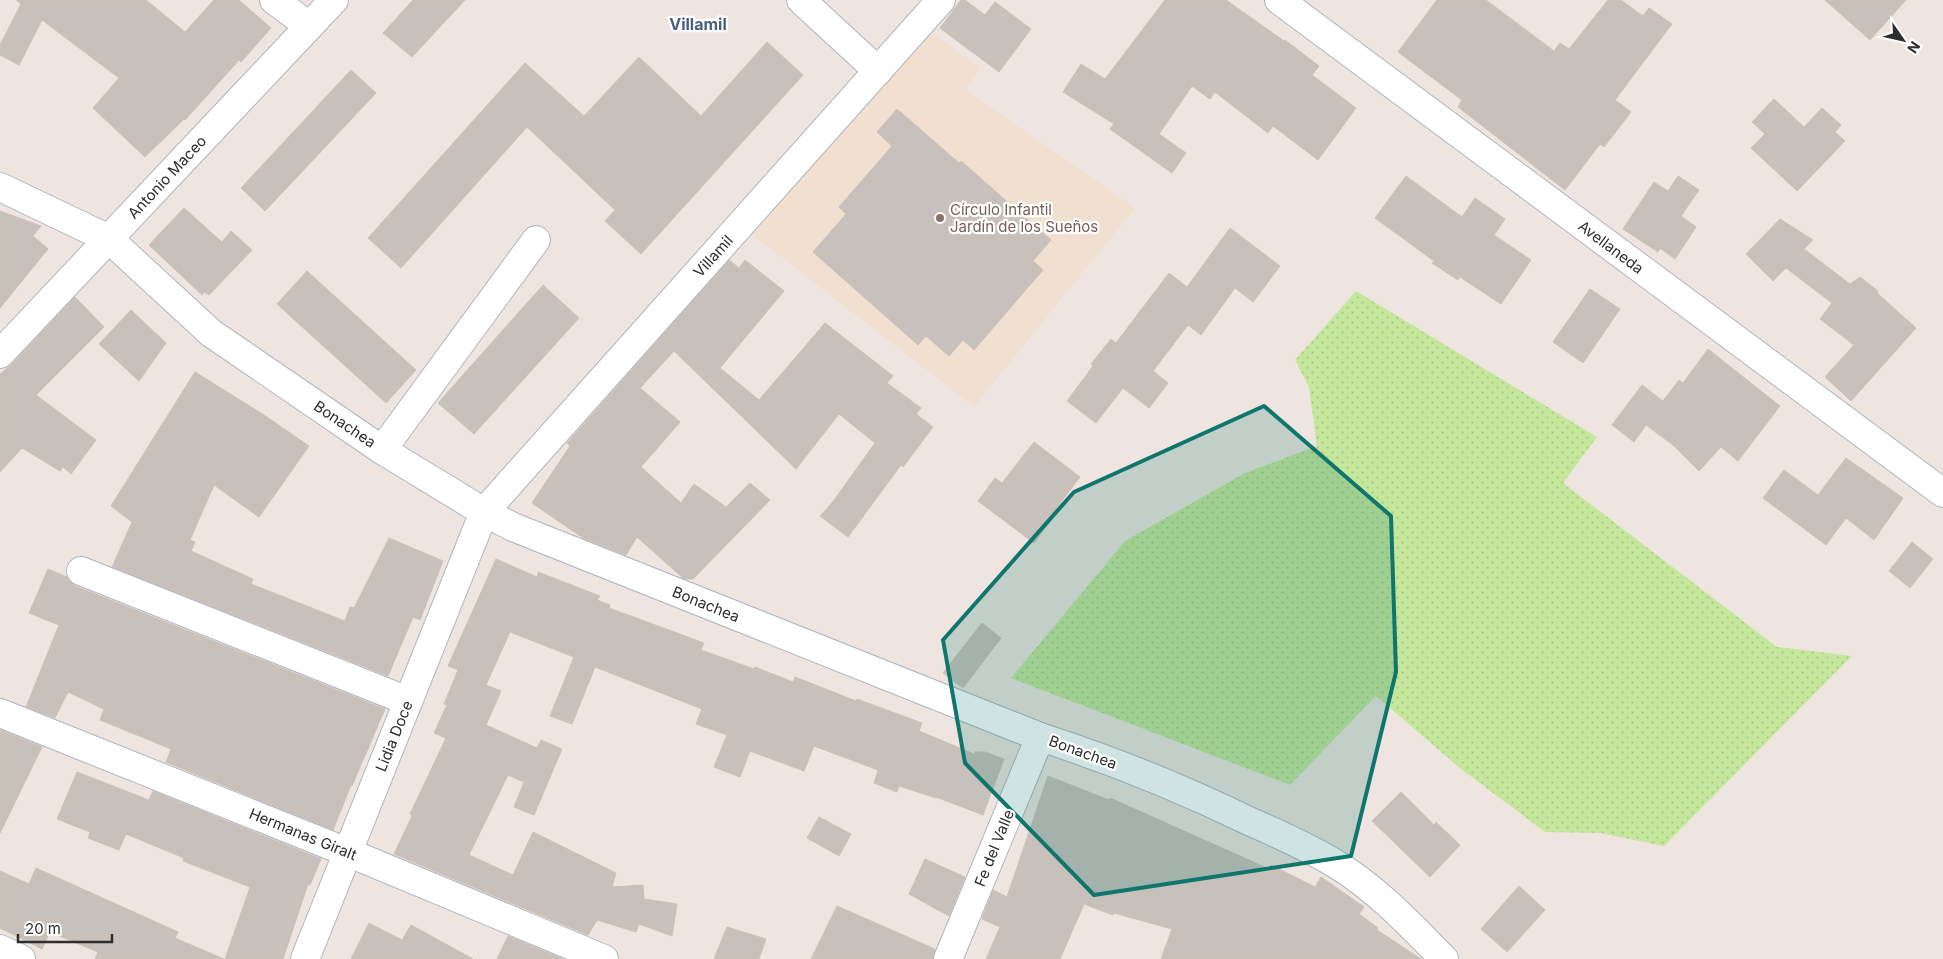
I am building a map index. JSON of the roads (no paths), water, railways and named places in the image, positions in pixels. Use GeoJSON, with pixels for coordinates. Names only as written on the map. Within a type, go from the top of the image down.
{"type":"FeatureCollection","features":[{"type":"Feature","properties":{"kind":"street"},"geometry":{"type":"LineString","coordinates":[[274,0],[309,26]]}},
{"type":"Feature","properties":{"kind":"street","name":"Antonio Maceo"},"geometry":{"type":"LineString","coordinates":[[0,354],[334,0]]}},
{"type":"Feature","properties":{"kind":"street"},"geometry":{"type":"LineString","coordinates":[[801,0],[878,70]]}},
{"type":"Feature","properties":{"kind":"street","name":"Villamil"},"geometry":{"type":"LineString","coordinates":[[484,512],[941,0]]}},
{"type":"Feature","properties":{"kind":"street","name":"Avellaneda"},"geometry":{"type":"LineString","coordinates":[[1279,0],[1943,493]]}},
{"type":"Feature","properties":{"kind":"street","name":"Bonachea"},"geometry":{"type":"LineString","coordinates":[[0,187],[109,239],[210,333],[382,450],[513,528],[1040,737],[1072,747],[1192,794],[1297,843],[1340,866],[1387,901],[1444,959]]}},
{"type":"Feature","properties":{"kind":"street"},"geometry":{"type":"LineString","coordinates":[[382,450],[536,240]]}},
{"type":"Feature","properties":{"kind":"street","name":"Lidia Doce"},"geometry":{"type":"LineString","coordinates":[[305,959],[484,512]]}},
{"type":"Feature","properties":{"kind":"street"},"geometry":{"type":"LineString","coordinates":[[81,572],[408,701]]}},
{"type":"Feature","properties":{"kind":"street","name":"Hermanas Giralt"},"geometry":{"type":"LineString","coordinates":[[0,713],[347,852],[604,959]]}},
{"type":"Feature","properties":{"kind":"street","name":"Fe del Valle"},"geometry":{"type":"LineString","coordinates":[[948,959],[1040,737]]}},
{"type":"Feature","properties":{"kind":"street"},"geometry":{"type":"LineString","coordinates":[[0,949],[21,959]]}},
{"type":"Feature","properties":{"kind":"place","name":"Círculo Infantil Jardín de los Sueños"},"geometry":{"type":"Point","coordinates":[940,218]}},
{"type":"Feature","properties":{"kind":"district","name":"Villamil"},"geometry":{"type":"Point","coordinates":[698,24]}}]}
